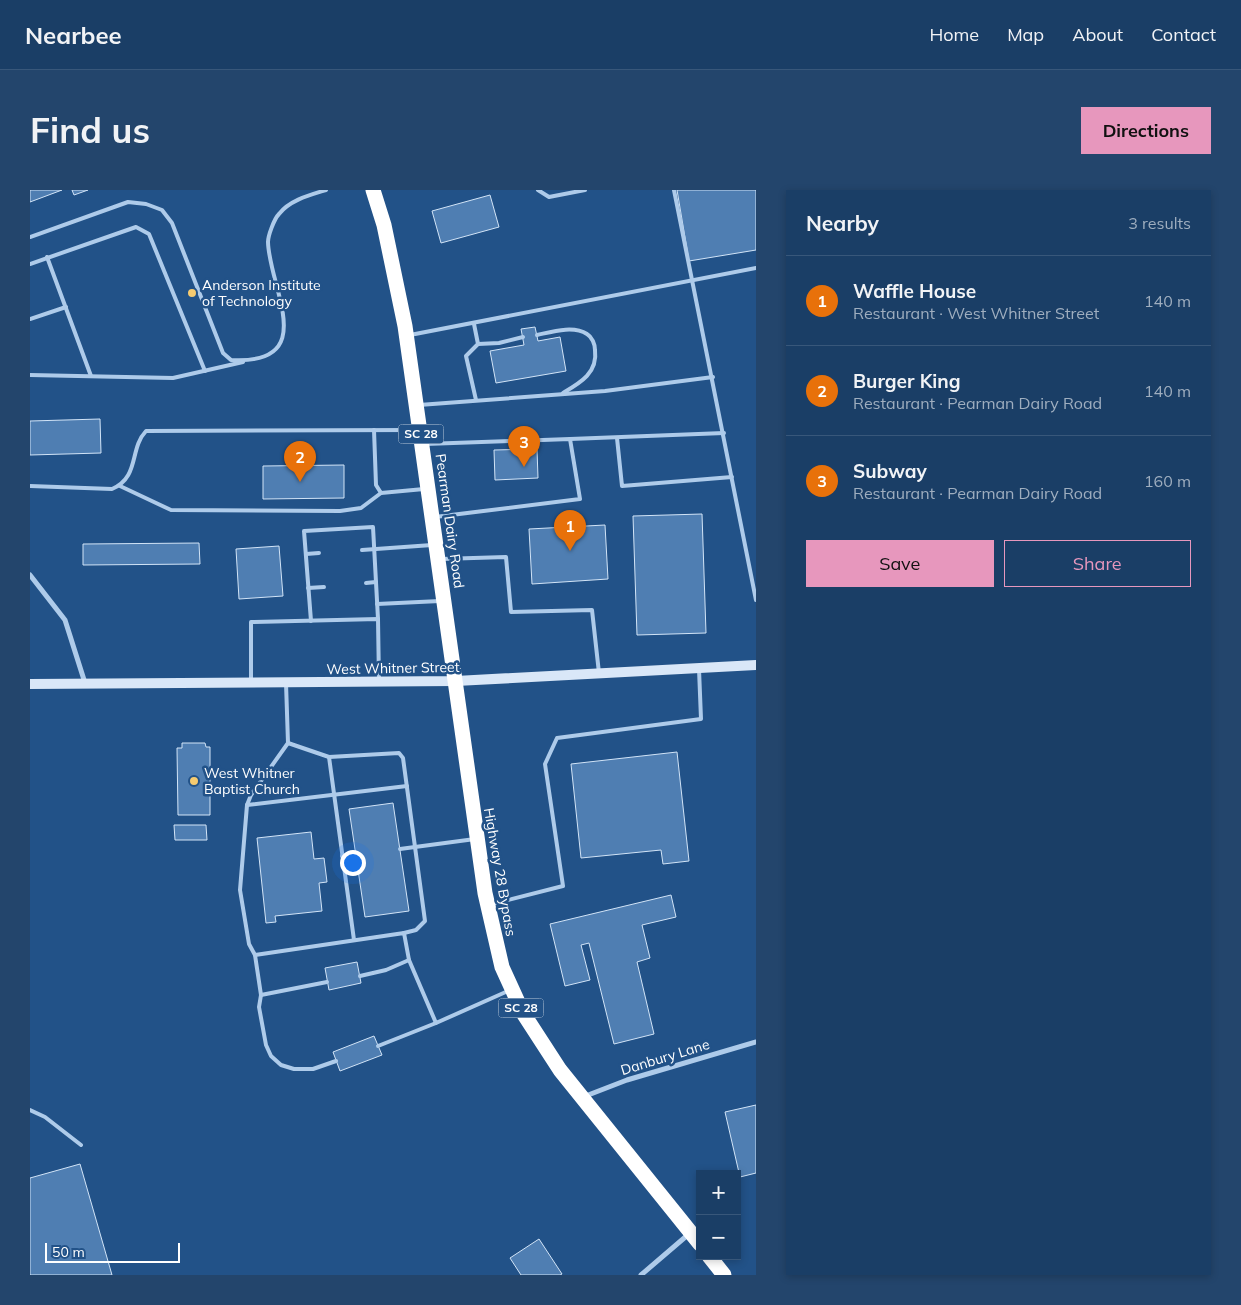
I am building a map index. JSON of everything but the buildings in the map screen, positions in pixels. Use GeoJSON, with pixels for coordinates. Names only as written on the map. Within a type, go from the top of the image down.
{"type":"FeatureCollection","features":[{"type":"Feature","properties":{"kind":"highway","name":"Pearman Dairy Road"},"geometry":{"type":"LineString","coordinates":[[373,190],[384,225],[407,336],[456,681]]}},
{"type":"Feature","properties":{"kind":"highway","name":"Highway 28 Bypass"},"geometry":{"type":"LineString","coordinates":[[456,681],[488,906],[496,946],[511,989],[545,1049],[695,1239]]}},
{"type":"Feature","properties":{"kind":"highway"},"geometry":{"type":"LineString","coordinates":[[712,1260],[724,1275]]}},
{"type":"Feature","properties":{"kind":"main road","name":"West Whitner Street"},"geometry":{"type":"LineString","coordinates":[[30,684],[456,681],[599,675],[756,665]]}},
{"type":"Feature","properties":{"kind":"street"},"geometry":{"type":"LineString","coordinates":[[30,574],[64,620],[85,683]]}},
{"type":"Feature","properties":{"kind":"street","name":"Danbury Lane"},"geometry":{"type":"LineString","coordinates":[[581,1097],[627,1080],[756,1042]]}},
{"type":"Feature","properties":{"kind":"street"},"geometry":{"type":"LineString","coordinates":[[641,1275],[695,1239]]}},
{"type":"Feature","properties":{"kind":"lane"},"geometry":{"type":"LineString","coordinates":[[30,375],[173,378],[265,357],[279,344],[283,332],[284,317],[268,241],[278,214],[298,199],[326,190]]}},
{"type":"Feature","properties":{"kind":"lane"},"geometry":{"type":"LineString","coordinates":[[538,190],[549,197],[585,190]]}},
{"type":"Feature","properties":{"kind":"lane"},"geometry":{"type":"LineString","coordinates":[[674,190],[713,377],[756,600]]}},
{"type":"Feature","properties":{"kind":"lane"},"geometry":{"type":"LineString","coordinates":[[30,237],[128,202],[146,204],[162,210],[172,223],[223,353],[231,360],[265,357]]}},
{"type":"Feature","properties":{"kind":"lane"},"geometry":{"type":"LineString","coordinates":[[30,264],[136,227],[149,234],[205,371]]}},
{"type":"Feature","properties":{"kind":"lane"},"geometry":{"type":"LineString","coordinates":[[47,257],[91,376]]}},
{"type":"Feature","properties":{"kind":"lane"},"geometry":{"type":"LineString","coordinates":[[407,336],[756,268]]}},
{"type":"Feature","properties":{"kind":"lane"},"geometry":{"type":"LineString","coordinates":[[30,319],[66,307]]}},
{"type":"Feature","properties":{"kind":"lane"},"geometry":{"type":"LineString","coordinates":[[474,324],[478,344]]}},
{"type":"Feature","properties":{"kind":"lane"},"geometry":{"type":"LineString","coordinates":[[537,335],[556,330],[574,330],[586,334],[595,344],[596,359],[593,370],[583,381],[561,394]]}},
{"type":"Feature","properties":{"kind":"lane"},"geometry":{"type":"LineString","coordinates":[[476,400],[466,356],[478,344],[499,343],[523,338]]}},
{"type":"Feature","properties":{"kind":"lane"},"geometry":{"type":"LineString","coordinates":[[417,405],[605,391],[713,377]]}},
{"type":"Feature","properties":{"kind":"lane"},"geometry":{"type":"LineString","coordinates":[[30,486],[112,489],[120,486],[134,467],[139,438],[146,431],[374,430],[421,437],[570,439],[724,433]]}},
{"type":"Feature","properties":{"kind":"lane"},"geometry":{"type":"LineString","coordinates":[[374,430],[376,485],[381,493]]}},
{"type":"Feature","properties":{"kind":"lane"},"geometry":{"type":"LineString","coordinates":[[618,438],[622,486],[732,477]]}},
{"type":"Feature","properties":{"kind":"lane"},"geometry":{"type":"LineString","coordinates":[[433,518],[580,499],[570,439]]}},
{"type":"Feature","properties":{"kind":"lane"},"geometry":{"type":"LineString","coordinates":[[120,486],[171,510],[196,512],[340,511],[361,508],[381,493],[428,488]]}},
{"type":"Feature","properties":{"kind":"lane"},"geometry":{"type":"LineString","coordinates":[[311,621],[304,531],[373,527],[379,682]]}},
{"type":"Feature","properties":{"kind":"lane"},"geometry":{"type":"LineString","coordinates":[[362,550],[438,552],[506,557],[510,612],[592,610],[599,675]]}},
{"type":"Feature","properties":{"kind":"lane"},"geometry":{"type":"LineString","coordinates":[[306,554],[319,553]]}},
{"type":"Feature","properties":{"kind":"lane"},"geometry":{"type":"LineString","coordinates":[[366,582],[376,582]]}},
{"type":"Feature","properties":{"kind":"lane"},"geometry":{"type":"LineString","coordinates":[[308,588],[324,587]]}},
{"type":"Feature","properties":{"kind":"lane"},"geometry":{"type":"LineString","coordinates":[[377,604],[444,601]]}},
{"type":"Feature","properties":{"kind":"lane"},"geometry":{"type":"LineString","coordinates":[[251,683],[252,622],[378,618]]}},
{"type":"Feature","properties":{"kind":"lane"},"geometry":{"type":"LineString","coordinates":[[488,906],[563,886],[545,764],[556,738],[701,719],[698,669]]}},
{"type":"Feature","properties":{"kind":"lane"},"geometry":{"type":"LineString","coordinates":[[286,683],[288,743],[250,795],[247,805],[240,890],[248,944],[255,955],[261,995],[259,1007],[266,1045],[271,1056],[281,1065],[294,1069],[313,1069],[336,1062]]}},
{"type":"Feature","properties":{"kind":"lane"},"geometry":{"type":"LineString","coordinates":[[255,955],[404,933],[416,930],[425,921],[403,758],[399,753],[329,757],[288,743]]}},
{"type":"Feature","properties":{"kind":"lane"},"geometry":{"type":"LineString","coordinates":[[329,757],[354,940]]}},
{"type":"Feature","properties":{"kind":"lane"},"geometry":{"type":"LineString","coordinates":[[247,805],[407,786]]}},
{"type":"Feature","properties":{"kind":"lane"},"geometry":{"type":"LineString","coordinates":[[400,849],[477,839]]}},
{"type":"Feature","properties":{"kind":"lane"},"geometry":{"type":"LineString","coordinates":[[342,856],[356,855]]}},
{"type":"Feature","properties":{"kind":"lane"},"geometry":{"type":"LineString","coordinates":[[404,933],[409,960],[436,1023]]}},
{"type":"Feature","properties":{"kind":"lane"},"geometry":{"type":"LineString","coordinates":[[360,976],[386,970],[409,960]]}},
{"type":"Feature","properties":{"kind":"lane"},"geometry":{"type":"LineString","coordinates":[[261,995],[327,982]]}},
{"type":"Feature","properties":{"kind":"lane"},"geometry":{"type":"LineString","coordinates":[[378,1046],[436,1023],[511,989]]}},
{"type":"Feature","properties":{"kind":"lane"},"geometry":{"type":"LineString","coordinates":[[30,1110],[45,1117],[81,1145]]}},
{"type":"Feature","properties":{"kind":"place","name":"Anderson Institute of Technology"},"geometry":{"type":"Point","coordinates":[192,293]}},
{"type":"Feature","properties":{"kind":"place","name":"Subway"},"geometry":{"type":"Point","coordinates":[524,467]}},
{"type":"Feature","properties":{"kind":"place","name":"Burger King"},"geometry":{"type":"Point","coordinates":[300,482]}},
{"type":"Feature","properties":{"kind":"place","name":"Waffle House"},"geometry":{"type":"Point","coordinates":[570,551]}},
{"type":"Feature","properties":{"kind":"place","name":"West Whitner Baptist Church"},"geometry":{"type":"Point","coordinates":[194,781]}}]}
